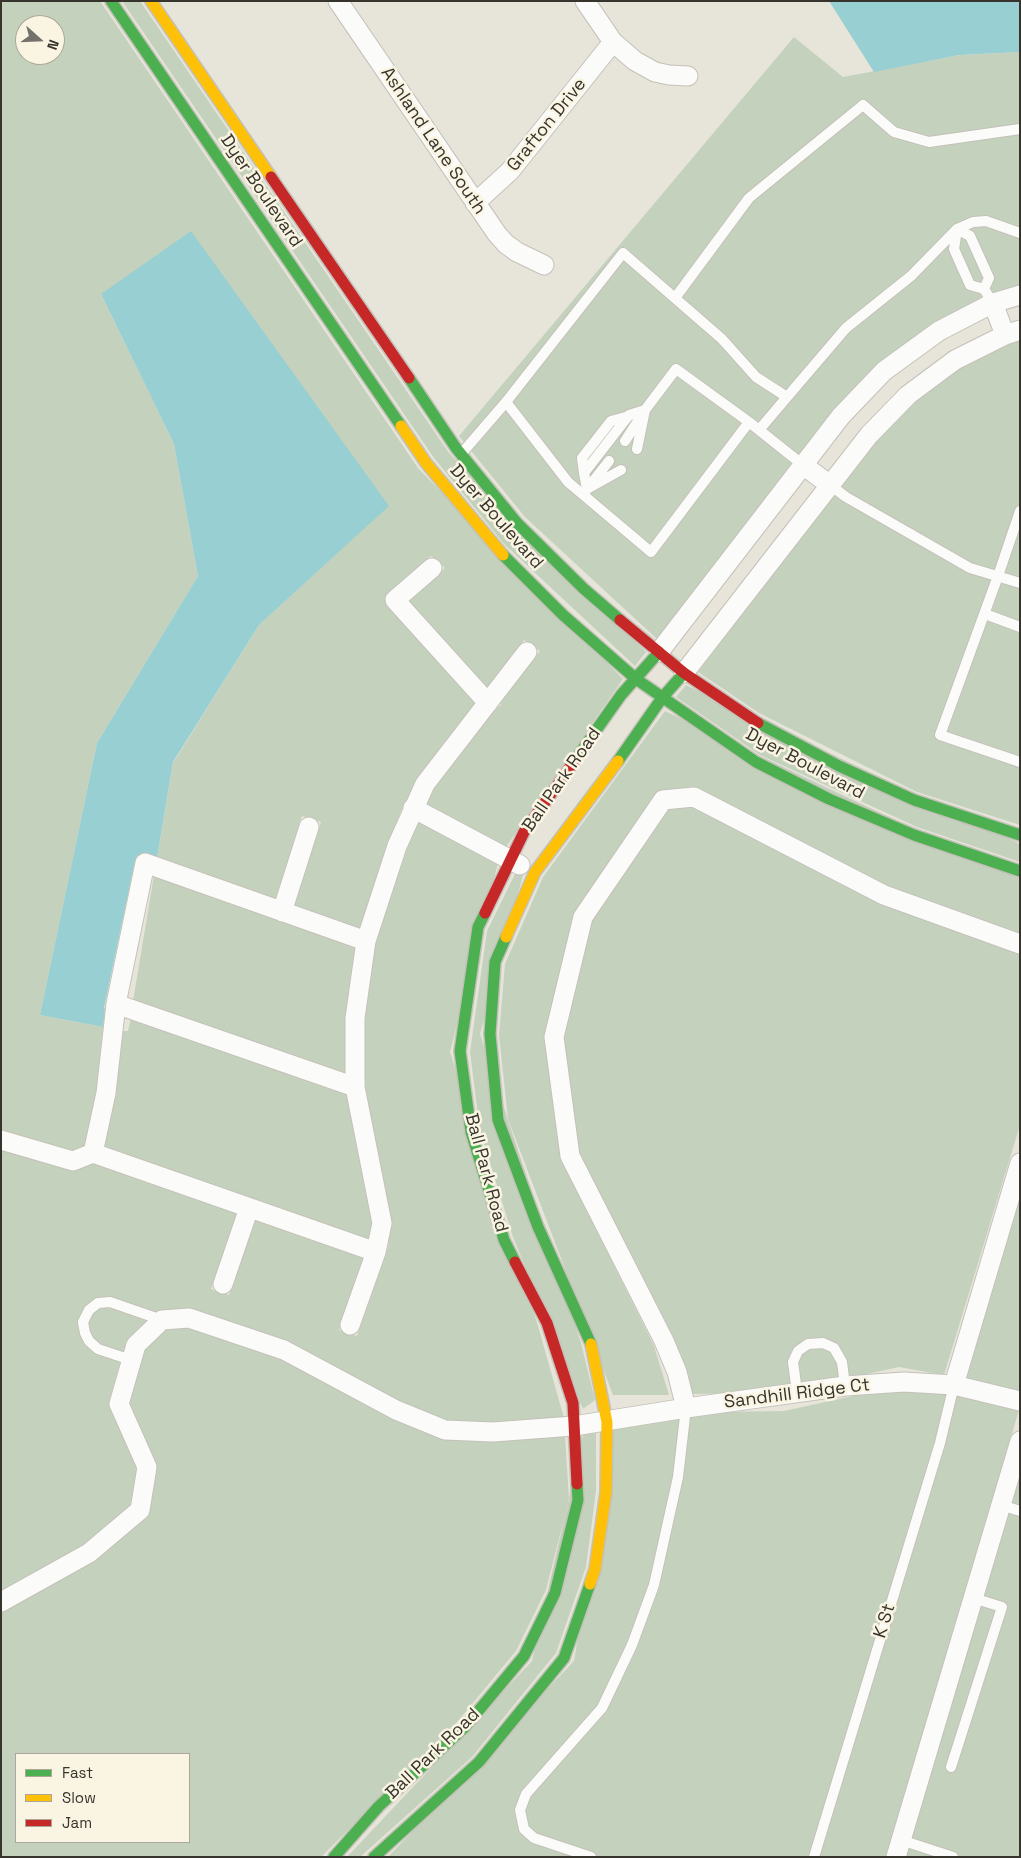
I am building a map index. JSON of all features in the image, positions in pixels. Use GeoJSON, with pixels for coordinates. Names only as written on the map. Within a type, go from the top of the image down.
{"type":"FeatureCollection","features":[{"type":"Feature","properties":{"kind":"street","name":"Dyer Boulevard"},"geometry":{"type":"LineString","coordinates":[[111,1],[426,463],[497,549],[563,615],[636,679],[756,762],[829,799],[914,835],[1020,870]]}},
{"type":"Feature","properties":{"kind":"street","name":"Dyer Boulevard"},"geometry":{"type":"LineString","coordinates":[[151,1],[462,454],[518,523],[570,576],[684,673],[754,720],[839,766],[914,800],[1020,834]]}},
{"type":"Feature","properties":{"kind":"street","name":"Ashland Lane South"},"geometry":{"type":"LineString","coordinates":[[338,1],[497,234],[506,244],[528,258],[544,265]]}},
{"type":"Feature","properties":{"kind":"street"},"geometry":{"type":"LineString","coordinates":[[585,1],[614,42],[635,61],[647,68],[668,75],[688,76]]}},
{"type":"Feature","properties":{"kind":"street","name":"Grafton Drive"},"geometry":{"type":"LineString","coordinates":[[475,203],[510,171],[614,42]]}},
{"type":"Feature","properties":{"kind":"street","name":"Ball Park Road"},"geometry":{"type":"LineString","coordinates":[[334,1857],[379,1806],[466,1727],[524,1656],[556,1594],[578,1500],[573,1403],[547,1323],[504,1240],[471,1132],[460,1051],[478,928],[524,832],[621,694],[659,652],[841,416],[884,371],[989,296],[1020,295]]}},
{"type":"Feature","properties":{"kind":"street","name":"Ball Park Road"},"geometry":{"type":"LineString","coordinates":[[374,1857],[479,1762],[564,1658],[595,1569],[606,1492],[607,1422],[590,1341],[538,1227],[498,1120],[490,1034],[496,962],[535,872],[641,730],[662,698],[684,673],[869,435],[908,395],[955,360],[1012,332],[989,296]]}},
{"type":"Feature","properties":{"kind":"street"},"geometry":{"type":"LineString","coordinates":[[803,465],[830,485]]}},
{"type":"Feature","properties":{"kind":"street"},"geometry":{"type":"LineString","coordinates":[[432,568],[395,600],[488,703]]}},
{"type":"Feature","properties":{"kind":"street"},"geometry":{"type":"LineString","coordinates":[[350,1325],[376,1252],[382,1223],[355,1087],[355,1018],[366,941],[397,846],[425,784],[527,652]]}},
{"type":"Feature","properties":{"kind":"street"},"geometry":{"type":"LineString","coordinates":[[686,1408],[677,1372],[664,1341],[570,1156],[554,1037],[583,916],[663,800],[694,797],[884,895],[1020,944]]}},
{"type":"Feature","properties":{"kind":"street"},"geometry":{"type":"LineString","coordinates":[[413,808],[535,872]]}},
{"type":"Feature","properties":{"kind":"street"},"geometry":{"type":"LineString","coordinates":[[282,912],[309,827]]}},
{"type":"Feature","properties":{"kind":"street"},"geometry":{"type":"LineString","coordinates":[[93,1152],[106,1093],[116,1004],[145,863],[366,941]]}},
{"type":"Feature","properties":{"kind":"street"},"geometry":{"type":"LineString","coordinates":[[116,1004],[355,1087]]}},
{"type":"Feature","properties":{"kind":"street"},"geometry":{"type":"LineString","coordinates":[[1,1140],[73,1161],[93,1152],[376,1252]]}},
{"type":"Feature","properties":{"kind":"street"},"geometry":{"type":"LineString","coordinates":[[954,1385],[1020,1163]]}},
{"type":"Feature","properties":{"kind":"street"},"geometry":{"type":"LineString","coordinates":[[223,1284],[249,1208]]}},
{"type":"Feature","properties":{"kind":"street","name":"Sandhill Ridge Ct"},"geometry":{"type":"LineString","coordinates":[[162,1320],[189,1318],[284,1350],[396,1410],[445,1430],[493,1432],[574,1426],[797,1392],[845,1386],[904,1382],[954,1385],[1020,1401]]}},
{"type":"Feature","properties":{"kind":"street"},"geometry":{"type":"LineString","coordinates":[[1,1602],[89,1553],[140,1510],[147,1467],[119,1404],[136,1345],[162,1320]]}},
{"type":"Feature","properties":{"kind":"street"},"geometry":{"type":"LineString","coordinates":[[899,1849],[1019,1448]]}},
{"type":"Feature","properties":{"kind":"lane"},"geometry":{"type":"LineString","coordinates":[[675,298],[749,198],[863,105],[894,132],[929,142],[1020,129]]}},
{"type":"Feature","properties":{"kind":"lane"},"geometry":{"type":"LineString","coordinates":[[759,430],[846,328],[911,276],[957,229],[973,222],[986,221],[1020,233]]}},
{"type":"Feature","properties":{"kind":"lane"},"geometry":{"type":"LineString","coordinates":[[957,229],[954,249],[970,285],[989,296]]}},
{"type":"Feature","properties":{"kind":"lane"},"geometry":{"type":"LineString","coordinates":[[957,229],[970,236],[989,278],[989,296]]}},
{"type":"Feature","properties":{"kind":"lane"},"geometry":{"type":"LineString","coordinates":[[462,454],[506,402],[623,252],[722,339],[756,377],[787,398]]}},
{"type":"Feature","properties":{"kind":"lane"},"geometry":{"type":"LineString","coordinates":[[645,410],[631,445],[645,410],[676,369],[749,422],[803,465]]}},
{"type":"Feature","properties":{"kind":"lane"},"geometry":{"type":"LineString","coordinates":[[506,402],[568,482],[585,492],[650,552],[749,422]]}},
{"type":"Feature","properties":{"kind":"lane"},"geometry":{"type":"LineString","coordinates":[[585,492],[584,473],[630,415],[645,410]]}},
{"type":"Feature","properties":{"kind":"lane"},"geometry":{"type":"LineString","coordinates":[[585,492],[615,466],[585,492]]}},
{"type":"Feature","properties":{"kind":"lane"},"geometry":{"type":"LineString","coordinates":[[830,485],[846,497],[970,568],[1020,583]]}},
{"type":"Feature","properties":{"kind":"lane"},"geometry":{"type":"LineString","coordinates":[[1020,511],[985,614],[940,735],[1020,762]]}},
{"type":"Feature","properties":{"kind":"lane"},"geometry":{"type":"LineString","coordinates":[[985,614],[1020,627]]}},
{"type":"Feature","properties":{"kind":"lane"},"geometry":{"type":"LineString","coordinates":[[131,1360],[98,1349],[89,1341],[84,1334],[83,1322],[89,1310],[98,1303],[110,1302],[162,1320]]}},
{"type":"Feature","properties":{"kind":"lane"},"geometry":{"type":"LineString","coordinates":[[797,1392],[793,1362],[798,1351],[808,1344],[823,1343],[834,1348],[842,1362],[845,1386]]}},
{"type":"Feature","properties":{"kind":"lane","name":"K St"},"geometry":{"type":"LineString","coordinates":[[814,1857],[940,1443],[954,1385]]}},
{"type":"Feature","properties":{"kind":"lane"},"geometry":{"type":"LineString","coordinates":[[591,1857],[534,1838],[524,1829],[520,1810],[526,1794],[602,1708],[632,1645],[654,1585],[676,1486],[686,1408]]}},
{"type":"Feature","properties":{"kind":"lane"},"geometry":{"type":"LineString","coordinates":[[1001,1505],[1020,1511]]}},
{"type":"Feature","properties":{"kind":"lane"},"geometry":{"type":"LineString","coordinates":[[951,1767],[1002,1607],[973,1598]]}},
{"type":"Feature","properties":{"kind":"lane"},"geometry":{"type":"LineString","coordinates":[[899,1849],[953,1857]]}},
{"type":"Feature","properties":{"kind":"green space"},"geometry":{"type":"Polygon","coordinates":[[[1,1],[100,1],[418,468],[623,679],[506,847],[426,805],[434,789],[495,709],[501,705],[500,703],[540,651],[524,640],[487,688],[408,601],[445,568],[431,556],[388,593],[388,605],[476,703],[418,779],[401,811],[359,930],[294,907],[321,822],[302,816],[275,900],[157,858],[173,763],[259,625],[388,506],[101,294],[174,444],[198,576],[97,743],[40,1015],[103,1027],[96,1091],[84,1150],[237,1212],[211,1289],[229,1295],[256,1219],[364,1257],[339,1330],[357,1336],[388,1248],[391,1225],[365,1088],[366,1082],[364,1081],[365,1020],[375,944],[418,821],[498,863],[450,1052],[538,1326],[564,1418],[492,1424],[447,1421],[400,1402],[287,1342],[154,1314],[126,1342],[109,1401],[137,1467],[130,1506],[83,1546],[1,1591],[1,1]]]}},
{"type":"Feature","properties":{"kind":"green space"},"geometry":{"type":"Polygon","coordinates":[[[122,1],[140,1],[449,453],[646,652],[635,666],[504,544],[434,458],[122,1]]]}},
{"type":"Feature","properties":{"kind":"green space"},"geometry":{"type":"Polygon","coordinates":[[[794,37],[843,77],[960,55],[1020,52],[1020,285],[981,297],[982,299],[933,324],[878,364],[833,411],[657,639],[525,517],[459,436],[794,37]]]}},
{"type":"Feature","properties":{"kind":"green space"},"geometry":{"type":"Polygon","coordinates":[[[1020,340],[1020,825],[917,792],[759,713],[698,672],[877,440],[915,401],[961,367],[1009,343],[1020,340]]]}},
{"type":"Feature","properties":{"kind":"green space"},"geometry":{"type":"Polygon","coordinates":[[[686,685],[1020,844],[1020,862],[917,827],[760,755],[676,697],[686,685]]]}},
{"type":"Feature","properties":{"kind":"green space"},"geometry":{"type":"Polygon","coordinates":[[[665,711],[1020,879],[1020,935],[887,888],[661,792],[655,795],[575,911],[544,1037],[561,1159],[654,1346],[669,1395],[613,1395],[508,1119],[499,1035],[505,964],[543,877],[665,711]]]}},
{"type":"Feature","properties":{"kind":"green space"},"geometry":{"type":"Polygon","coordinates":[[[693,806],[1020,953],[1020,1125],[944,1375],[899,1367],[781,1393],[688,1394],[579,1154],[563,1038],[592,921],[669,809],[693,806]]]}},
{"type":"Feature","properties":{"kind":"green space"},"geometry":{"type":"Polygon","coordinates":[[[516,872],[523,875],[480,1034],[581,1343],[595,1400],[583,1409],[513,1237],[480,1131],[470,1052],[487,931],[516,872]]]}},
{"type":"Feature","properties":{"kind":"green space"},"geometry":{"type":"Polygon","coordinates":[[[154,875],[355,947],[346,1017],[345,1074],[133,1001],[154,875]]]}},
{"type":"Feature","properties":{"kind":"green space"},"geometry":{"type":"Polygon","coordinates":[[[131,1018],[346,1093],[372,1222],[368,1241],[104,1147],[115,1095],[122,1031],[128,1031],[131,1018]]]}},
{"type":"Feature","properties":{"kind":"green space"},"geometry":{"type":"Polygon","coordinates":[[[1020,1192],[1020,1393],[963,1379],[1020,1192]]]}},
{"type":"Feature","properties":{"kind":"green space"},"geometry":{"type":"Polygon","coordinates":[[[189,1327],[281,1358],[392,1417],[565,1436],[569,1499],[546,1590],[516,1651],[458,1721],[321,1857],[1,1857],[1,1612],[95,1560],[146,1517],[149,1512],[157,1469],[129,1404],[144,1350],[166,1329],[189,1327]]]}},
{"type":"Feature","properties":{"kind":"green space"},"geometry":{"type":"Polygon","coordinates":[[[903,1385],[990,1401],[1019,1410],[886,1857],[388,1857],[574,1661],[615,1413],[784,1411],[903,1385]]]}},
{"type":"Feature","properties":{"kind":"green space"},"geometry":{"type":"Polygon","coordinates":[[[596,1423],[596,1491],[586,1567],[556,1653],[472,1757],[360,1857],[347,1857],[532,1661],[584,1431],[596,1423]]]}},
{"type":"Feature","properties":{"kind":"green space"},"geometry":{"type":"Polygon","coordinates":[[[1020,1475],[1020,1857],[906,1857],[1020,1475]]]}},
{"type":"Feature","properties":{"kind":"water"},"geometry":{"type":"Polygon","coordinates":[[[829,1],[1020,1],[1020,52],[959,55],[874,72],[829,1]]]}},
{"type":"Feature","properties":{"kind":"water"},"geometry":{"type":"Polygon","coordinates":[[[191,231],[389,506],[259,625],[173,762],[157,858],[147,855],[135,861],[104,1008],[103,1027],[40,1015],[97,743],[198,576],[174,444],[101,294],[191,231]]]}},
{"type":"Feature","properties":{"kind":"traffic: fast"},"geometry":{"type":"LineString","coordinates":[[111,1],[401,426]]}},
{"type":"Feature","properties":{"kind":"traffic: fast"},"geometry":{"type":"LineString","coordinates":[[409,378],[456,448],[517,523],[584,589],[620,620]]}},
{"type":"Feature","properties":{"kind":"traffic: fast"},"geometry":{"type":"LineString","coordinates":[[503,555],[563,615],[636,679],[756,762],[829,799],[914,835],[1020,871]]}},
{"type":"Feature","properties":{"kind":"traffic: fast"},"geometry":{"type":"LineString","coordinates":[[575,760],[621,695],[659,652]]}},
{"type":"Feature","properties":{"kind":"traffic: fast"},"geometry":{"type":"LineString","coordinates":[[618,761],[662,698],[684,673]]}},
{"type":"Feature","properties":{"kind":"traffic: fast"},"geometry":{"type":"LineString","coordinates":[[758,723],[839,766],[914,800],[1020,835]]}},
{"type":"Feature","properties":{"kind":"traffic: fast"},"geometry":{"type":"LineString","coordinates":[[485,913],[478,927],[460,1051],[471,1132],[504,1240],[515,1262]]}},
{"type":"Feature","properties":{"kind":"traffic: fast"},"geometry":{"type":"LineString","coordinates":[[506,937],[495,962],[490,1034],[498,1120],[538,1227],[591,1344]]}},
{"type":"Feature","properties":{"kind":"traffic: fast"},"geometry":{"type":"LineString","coordinates":[[334,1857],[379,1806],[465,1727],[524,1656],[555,1593],[578,1500],[577,1484]]}},
{"type":"Feature","properties":{"kind":"traffic: fast"},"geometry":{"type":"LineString","coordinates":[[374,1857],[479,1762],[564,1658],[590,1584]]}},
{"type":"Feature","properties":{"kind":"traffic: slow"},"geometry":{"type":"LineString","coordinates":[[151,1],[271,177]]}},
{"type":"Feature","properties":{"kind":"traffic: slow"},"geometry":{"type":"LineString","coordinates":[[401,426],[426,463],[503,555]]}},
{"type":"Feature","properties":{"kind":"traffic: slow"},"geometry":{"type":"LineString","coordinates":[[506,937],[535,872],[618,761]]}},
{"type":"Feature","properties":{"kind":"traffic: slow"},"geometry":{"type":"LineString","coordinates":[[590,1584],[595,1569],[606,1492],[607,1422],[591,1344]]}},
{"type":"Feature","properties":{"kind":"traffic: jam"},"geometry":{"type":"LineString","coordinates":[[271,177],[409,378]]}},
{"type":"Feature","properties":{"kind":"traffic: jam"},"geometry":{"type":"LineString","coordinates":[[620,620],[684,673],[758,723]]}},
{"type":"Feature","properties":{"kind":"traffic: jam"},"geometry":{"type":"LineString","coordinates":[[485,913],[524,832],[575,760]]}},
{"type":"Feature","properties":{"kind":"traffic: jam"},"geometry":{"type":"LineString","coordinates":[[515,1262],[547,1323],[573,1403],[577,1484]]}}]}
